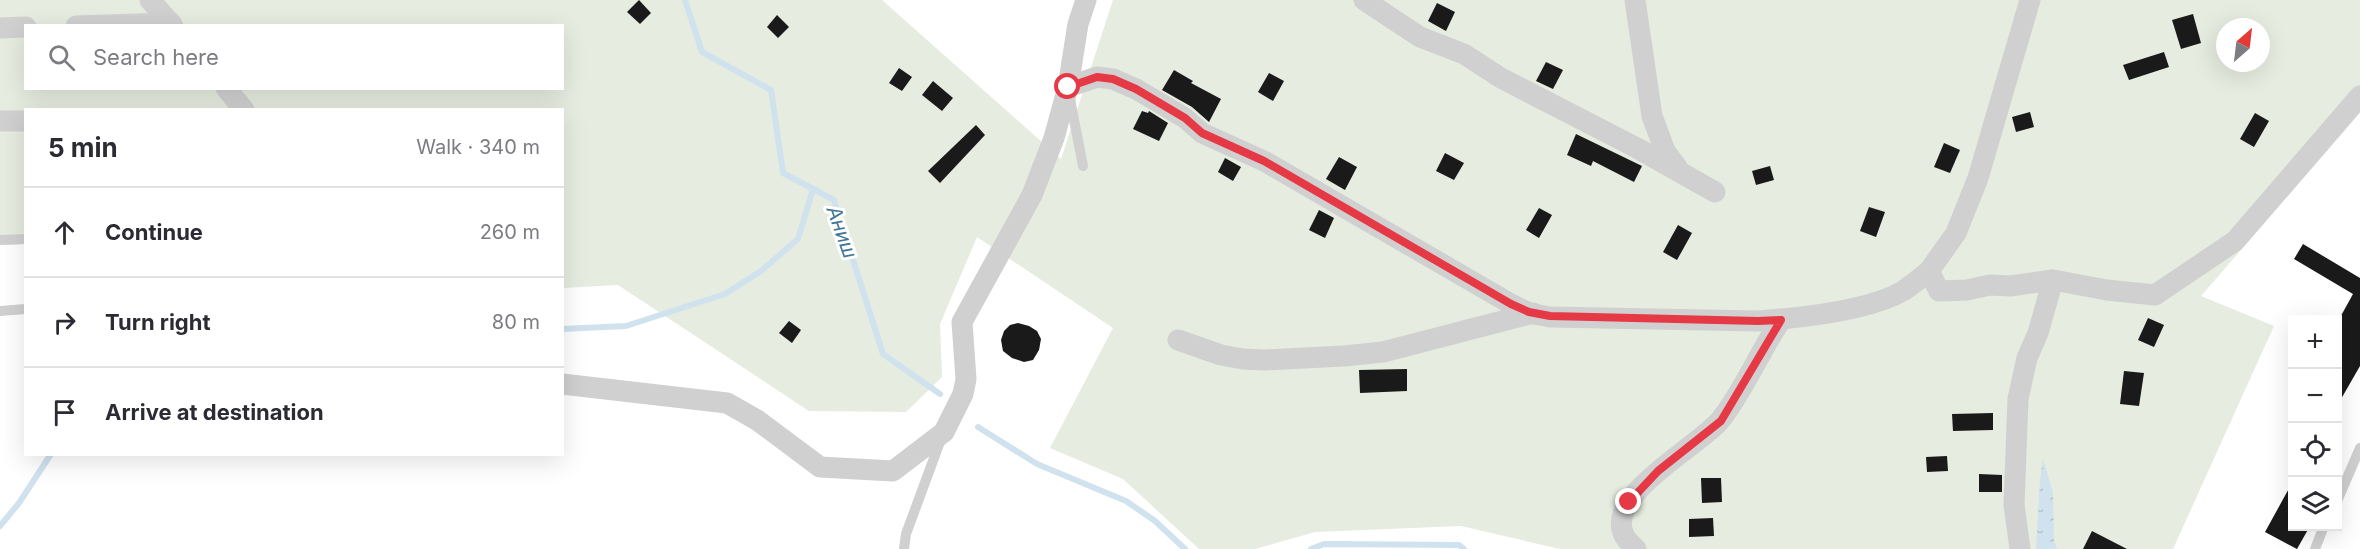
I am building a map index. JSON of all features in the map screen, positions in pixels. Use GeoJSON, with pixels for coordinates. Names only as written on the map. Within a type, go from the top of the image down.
{"type":"FeatureCollection","features":[{"type":"Feature","properties":{"kind":"street"},"geometry":{"type":"LineString","coordinates":[[150,0],[172,24]]}},
{"type":"Feature","properties":{"kind":"street"},"geometry":{"type":"LineString","coordinates":[[564,384],[728,402],[757,420],[820,467],[893,471],[944,432],[963,393],[966,379],[962,322],[1032,195],[1054,138],[1068,87],[1078,24],[1086,0]]}},
{"type":"Feature","properties":{"kind":"street"},"geometry":{"type":"LineString","coordinates":[[1364,0],[1420,37],[1464,54],[1501,78],[1715,192]]}},
{"type":"Feature","properties":{"kind":"street"},"geometry":{"type":"LineString","coordinates":[[1635,0],[1652,116],[1665,150],[1681,172]]}},
{"type":"Feature","properties":{"kind":"street"},"geometry":{"type":"LineString","coordinates":[[1068,87],[1097,77],[1113,79],[1136,89],[1167,107],[1202,133],[1264,161],[1511,304],[1533,313],[1550,316],[1781,320],[1842,310],[1889,296],[1901,292],[1929,271],[1956,234],[1978,178],[2030,0]]}},
{"type":"Feature","properties":{"kind":"street"},"geometry":{"type":"LineString","coordinates":[[0,28],[24,27]]}},
{"type":"Feature","properties":{"kind":"street"},"geometry":{"type":"LineString","coordinates":[[228,90],[242,108]]}},
{"type":"Feature","properties":{"kind":"street"},"geometry":{"type":"LineString","coordinates":[[1929,271],[1939,291],[1967,290],[1990,285],[2010,286],[2053,280],[2107,290],[2155,295],[2235,241],[2360,96]]}},
{"type":"Feature","properties":{"kind":"street"},"geometry":{"type":"LineString","coordinates":[[0,122],[24,121]]}},
{"type":"Feature","properties":{"kind":"street"},"geometry":{"type":"LineString","coordinates":[[2020,549],[2014,505],[2018,399],[2027,358],[2038,333],[2053,280]]}},
{"type":"Feature","properties":{"kind":"street"},"geometry":{"type":"LineString","coordinates":[[1178,340],[1221,355],[1243,359],[1344,356],[1383,352],[1533,313]]}},
{"type":"Feature","properties":{"kind":"street"},"geometry":{"type":"LineString","coordinates":[[1636,549],[1624,536],[1621,522],[1629,502],[1658,471],[1721,421],[1781,320]]}},
{"type":"Feature","properties":{"kind":"lane"},"geometry":{"type":"LineString","coordinates":[[1068,87],[1083,166]]}},
{"type":"Feature","properties":{"kind":"lane"},"geometry":{"type":"LineString","coordinates":[[0,240],[24,238]]}},
{"type":"Feature","properties":{"kind":"lane"},"geometry":{"type":"LineString","coordinates":[[0,311],[24,309]]}},
{"type":"Feature","properties":{"kind":"lane"},"geometry":{"type":"LineString","coordinates":[[904,549],[906,534],[944,432]]}},
{"type":"Feature","properties":{"kind":"lane"},"geometry":{"type":"LineString","coordinates":[[2342,488],[2360,448]]}},
{"type":"Feature","properties":{"kind":"lane"},"geometry":{"type":"LineString","coordinates":[[2314,549],[2322,531]]}},
{"type":"Feature","properties":{"kind":"shaded area"},"geometry":{"type":"Polygon","coordinates":[[[0,0],[882,0],[1061,159],[1113,0],[2360,0],[2360,113],[2201,296],[2274,326],[2173,549],[1560,549],[1461,526],[1315,532],[1255,549],[1199,549],[1123,479],[1050,448],[1113,328],[977,237],[940,324],[942,377],[906,412],[809,411],[618,285],[564,288],[564,108],[24,108],[24,244],[0,245],[0,0]]]}},
{"type":"Feature","properties":{"kind":"water"},"geometry":{"type":"Polygon","coordinates":[[[2043,459],[2053,493],[2054,541],[2057,549],[2036,549],[2043,459]]]}},
{"type":"Feature","properties":{"kind":"building"},"geometry":{"type":"Polygon","coordinates":[[[639,0],[651,13],[640,24],[627,12],[639,0]]]}},
{"type":"Feature","properties":{"kind":"building"},"geometry":{"type":"Polygon","coordinates":[[[1437,3],[1455,12],[1446,31],[1428,21],[1437,3]]]}},
{"type":"Feature","properties":{"kind":"building"},"geometry":{"type":"Polygon","coordinates":[[[2193,14],[2201,43],[2181,49],[2172,20],[2193,14]]]}},
{"type":"Feature","properties":{"kind":"building"},"geometry":{"type":"Polygon","coordinates":[[[777,15],[789,27],[778,38],[767,27],[777,15]]]}},
{"type":"Feature","properties":{"kind":"building"},"geometry":{"type":"Polygon","coordinates":[[[2164,52],[2169,67],[2129,80],[2123,65],[2164,52]]]}},
{"type":"Feature","properties":{"kind":"building"},"geometry":{"type":"Polygon","coordinates":[[[1546,62],[1563,70],[1553,89],[1536,81],[1546,62]]]}},
{"type":"Feature","properties":{"kind":"building"},"geometry":{"type":"Polygon","coordinates":[[[899,68],[912,77],[902,91],[889,83],[899,68]]]}},
{"type":"Feature","properties":{"kind":"building"},"geometry":{"type":"Polygon","coordinates":[[[1174,70],[1193,81],[1191,83],[1221,99],[1209,122],[1192,107],[1162,90],[1174,70]]]}},
{"type":"Feature","properties":{"kind":"building"},"geometry":{"type":"Polygon","coordinates":[[[1269,73],[1284,81],[1273,101],[1258,92],[1269,73]]]}},
{"type":"Feature","properties":{"kind":"building"},"geometry":{"type":"Polygon","coordinates":[[[933,81],[953,98],[942,111],[922,95],[933,81]]]}},
{"type":"Feature","properties":{"kind":"building"},"geometry":{"type":"Polygon","coordinates":[[[1142,111],[1148,113],[1149,111],[1168,123],[1159,141],[1133,129],[1142,111]]]}},
{"type":"Feature","properties":{"kind":"building"},"geometry":{"type":"Polygon","coordinates":[[[2030,112],[2034,127],[2016,132],[2012,117],[2030,112]]]}},
{"type":"Feature","properties":{"kind":"building"},"geometry":{"type":"Polygon","coordinates":[[[2255,113],[2269,121],[2254,147],[2240,139],[2255,113]]]}},
{"type":"Feature","properties":{"kind":"building"},"geometry":{"type":"Polygon","coordinates":[[[976,125],[985,135],[940,183],[928,171],[976,125]]]}},
{"type":"Feature","properties":{"kind":"building"},"geometry":{"type":"Polygon","coordinates":[[[1576,134],[1642,166],[1634,182],[1593,161],[1591,166],[1567,155],[1576,134]]]}},
{"type":"Feature","properties":{"kind":"building"},"geometry":{"type":"Polygon","coordinates":[[[1944,143],[1960,150],[1950,173],[1934,167],[1944,143]]]}},
{"type":"Feature","properties":{"kind":"building"},"geometry":{"type":"Polygon","coordinates":[[[1445,153],[1464,163],[1454,180],[1436,171],[1445,153]]]}},
{"type":"Feature","properties":{"kind":"building"},"geometry":{"type":"Polygon","coordinates":[[[1339,157],[1357,167],[1345,190],[1326,179],[1339,157]]]}},
{"type":"Feature","properties":{"kind":"building"},"geometry":{"type":"Polygon","coordinates":[[[1225,158],[1241,167],[1233,181],[1218,172],[1225,158]]]}},
{"type":"Feature","properties":{"kind":"building"},"geometry":{"type":"Polygon","coordinates":[[[1770,166],[1774,180],[1756,185],[1752,171],[1770,166]]]}},
{"type":"Feature","properties":{"kind":"building"},"geometry":{"type":"Polygon","coordinates":[[[1869,207],[1885,212],[1876,237],[1860,231],[1869,207]]]}},
{"type":"Feature","properties":{"kind":"building"},"geometry":{"type":"Polygon","coordinates":[[[1539,208],[1552,215],[1539,238],[1526,230],[1539,208]]]}},
{"type":"Feature","properties":{"kind":"building"},"geometry":{"type":"Polygon","coordinates":[[[1319,210],[1334,218],[1325,238],[1309,230],[1319,210]]]}},
{"type":"Feature","properties":{"kind":"building"},"geometry":{"type":"Polygon","coordinates":[[[1678,225],[1692,233],[1677,260],[1663,252],[1678,225]]]}},
{"type":"Feature","properties":{"kind":"building"},"geometry":{"type":"Polygon","coordinates":[[[2303,244],[2360,278],[2360,366],[2342,397],[2341,315],[2353,294],[2294,259],[2303,244]]]}},
{"type":"Feature","properties":{"kind":"building"},"geometry":{"type":"Polygon","coordinates":[[[2148,318],[2164,325],[2154,347],[2138,340],[2148,318]]]}},
{"type":"Feature","properties":{"kind":"building"},"geometry":{"type":"Polygon","coordinates":[[[789,321],[801,330],[792,343],[779,333],[789,321]]]}},
{"type":"Feature","properties":{"kind":"building"},"geometry":{"type":"Polygon","coordinates":[[[1018,323],[1037,331],[1041,339],[1039,350],[1033,360],[1024,362],[1012,358],[1003,351],[1001,340],[1004,331],[1010,325],[1018,323]]]}},
{"type":"Feature","properties":{"kind":"building"},"geometry":{"type":"Polygon","coordinates":[[[1407,369],[1407,391],[1360,393],[1359,370],[1407,369]]]}},
{"type":"Feature","properties":{"kind":"building"},"geometry":{"type":"Polygon","coordinates":[[[2124,371],[2144,373],[2139,406],[2120,404],[2124,371]]]}},
{"type":"Feature","properties":{"kind":"building"},"geometry":{"type":"Polygon","coordinates":[[[1993,413],[1993,430],[1953,431],[1952,414],[1993,413]]]}},
{"type":"Feature","properties":{"kind":"building"},"geometry":{"type":"Polygon","coordinates":[[[1947,456],[1948,471],[1927,472],[1926,457],[1947,456]]]}},
{"type":"Feature","properties":{"kind":"building"},"geometry":{"type":"Polygon","coordinates":[[[1979,474],[2002,475],[2002,492],[1979,492],[1979,474]]]}},
{"type":"Feature","properties":{"kind":"building"},"geometry":{"type":"Polygon","coordinates":[[[1701,478],[1721,478],[1722,502],[1702,503],[1701,478]]]}},
{"type":"Feature","properties":{"kind":"building"},"geometry":{"type":"Polygon","coordinates":[[[2288,490],[2288,531],[2307,531],[2297,549],[2265,532],[2288,490]]]}},
{"type":"Feature","properties":{"kind":"building"},"geometry":{"type":"Polygon","coordinates":[[[1713,518],[1714,536],[1689,537],[1689,519],[1713,518]]]}},
{"type":"Feature","properties":{"kind":"building"},"geometry":{"type":"Polygon","coordinates":[[[2092,531],[2127,549],[2083,549],[2092,531]]]}},
{"type":"Feature","properties":{"kind":"waterway","name":"Аниш"},"geometry":{"type":"LineString","coordinates":[[685,0],[702,52],[771,90],[783,173],[834,200],[883,354],[940,394]]}},
{"type":"Feature","properties":{"kind":"waterway"},"geometry":{"type":"LineString","coordinates":[[564,329],[626,326],[725,294],[761,271],[798,239],[813,189]]}},
{"type":"Feature","properties":{"kind":"waterway","name":"Аниш"},"geometry":{"type":"LineString","coordinates":[[978,427],[1037,464],[1126,501],[1155,521],[1185,549]]}},
{"type":"Feature","properties":{"kind":"waterway"},"geometry":{"type":"LineString","coordinates":[[0,526],[19,503],[50,456]]}},
{"type":"Feature","properties":{"kind":"waterway","name":"Аниш"},"geometry":{"type":"LineString","coordinates":[[1311,549],[1324,544],[1459,545],[1464,549]]}},
{"type":"Feature","properties":{"kind":"route"},"geometry":{"type":"LineString","coordinates":[[1068,87],[1097,77],[1113,79],[1136,89],[1185,118],[1202,133],[1264,161],[1511,304],[1529,312],[1550,316],[1781,320],[1721,421],[1658,471],[1629,502]]}}]}
